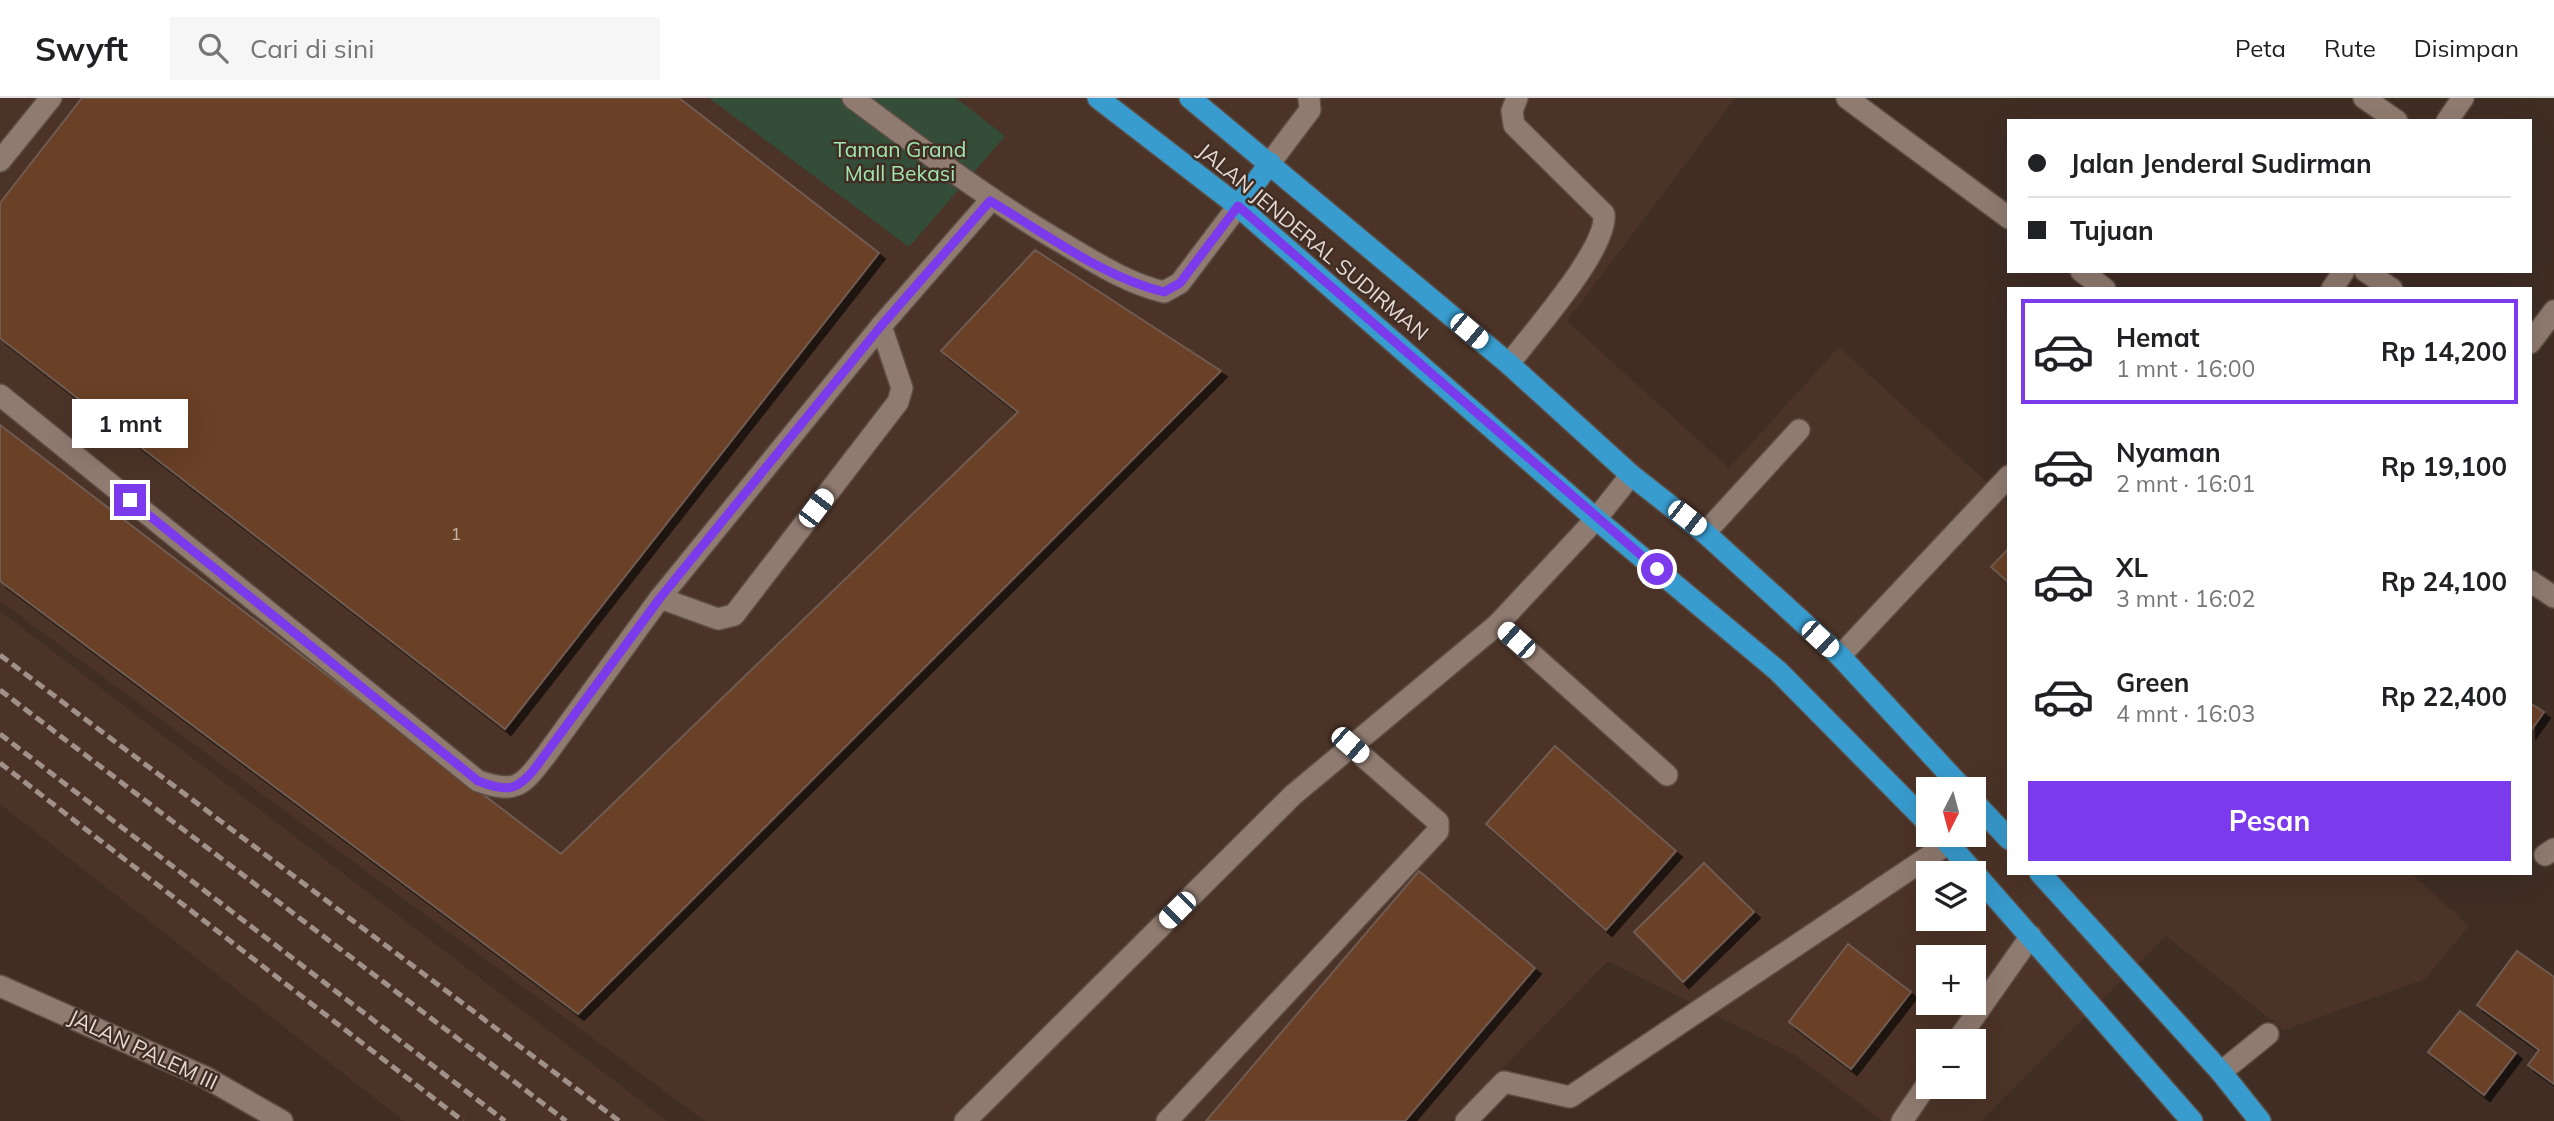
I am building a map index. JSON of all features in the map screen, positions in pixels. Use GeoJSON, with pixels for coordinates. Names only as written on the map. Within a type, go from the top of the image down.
{"type":"FeatureCollection","features":[{"type":"Feature","properties":{"kind":"highway","name":"JALAN JENDERAL SUDIRMAN"},"geometry":{"type":"LineString","coordinates":[[1098,98],[1238,206],[1596,519],[1778,671],[1916,811]]}},
{"type":"Feature","properties":{"kind":"highway","name":"JALAN JENDERAL SUDIRMAN"},"geometry":{"type":"LineString","coordinates":[[1190,98],[1509,364],[1632,475],[1705,533],[1840,656],[1952,777]]}},
{"type":"Feature","properties":{"kind":"highway"},"geometry":{"type":"LineString","coordinates":[[1238,206],[1270,163]]}},
{"type":"Feature","properties":{"kind":"highway"},"geometry":{"type":"LineString","coordinates":[[1986,815],[2007,837]]}},
{"type":"Feature","properties":{"kind":"highway"},"geometry":{"type":"LineString","coordinates":[[1952,847],[2192,1121]]}},
{"type":"Feature","properties":{"kind":"highway"},"geometry":{"type":"LineString","coordinates":[[2042,875],[2221,1072],[2260,1121]]}},
{"type":"Feature","properties":{"kind":"street"},"geometry":{"type":"LineString","coordinates":[[0,161],[51,98]]}},
{"type":"Feature","properties":{"kind":"street"},"geometry":{"type":"LineString","coordinates":[[853,98],[990,201],[1105,269],[1143,287],[1164,292],[1180,283],[1238,206]]}},
{"type":"Feature","properties":{"kind":"street"},"geometry":{"type":"LineString","coordinates":[[1270,163],[1310,110],[1312,103],[1309,98]]}},
{"type":"Feature","properties":{"kind":"street"},"geometry":{"type":"LineString","coordinates":[[1509,364],[1596,250],[1605,225],[1604,214],[1514,125],[1512,111],[1517,98]]}},
{"type":"Feature","properties":{"kind":"street"},"geometry":{"type":"LineString","coordinates":[[1847,98],[2007,217]]}},
{"type":"Feature","properties":{"kind":"street"},"geometry":{"type":"LineString","coordinates":[[2364,98],[2394,119]]}},
{"type":"Feature","properties":{"kind":"street"},"geometry":{"type":"LineString","coordinates":[[2448,119],[2463,98]]}},
{"type":"Feature","properties":{"kind":"street"},"geometry":{"type":"LineString","coordinates":[[0,395],[478,781],[502,789],[515,787],[526,780],[660,598],[881,326],[990,201]]}},
{"type":"Feature","properties":{"kind":"street"},"geometry":{"type":"LineString","coordinates":[[2084,273],[2102,287]]}},
{"type":"Feature","properties":{"kind":"street"},"geometry":{"type":"LineString","coordinates":[[2368,273],[2389,287]]}},
{"type":"Feature","properties":{"kind":"street"},"geometry":{"type":"LineString","coordinates":[[2532,340],[2554,311]]}},
{"type":"Feature","properties":{"kind":"street"},"geometry":{"type":"LineString","coordinates":[[660,598],[718,619],[734,615],[898,402],[902,388],[881,326]]}},
{"type":"Feature","properties":{"kind":"street"},"geometry":{"type":"LineString","coordinates":[[1705,533],[1799,430]]}},
{"type":"Feature","properties":{"kind":"street"},"geometry":{"type":"LineString","coordinates":[[965,1121],[1293,795],[1498,624],[1596,519],[1632,475]]}},
{"type":"Feature","properties":{"kind":"street"},"geometry":{"type":"LineString","coordinates":[[1840,656],[2007,478]]}},
{"type":"Feature","properties":{"kind":"street"},"geometry":{"type":"LineString","coordinates":[[2532,582],[2554,597]]}},
{"type":"Feature","properties":{"kind":"street"},"geometry":{"type":"LineString","coordinates":[[1498,624],[1667,775]]}},
{"type":"Feature","properties":{"kind":"street"},"geometry":{"type":"LineString","coordinates":[[1167,1121],[1439,829],[1438,822],[1350,745]]}},
{"type":"Feature","properties":{"kind":"street"},"geometry":{"type":"LineString","coordinates":[[1466,1121],[1504,1082],[1570,1097],[1933,847]]}},
{"type":"Feature","properties":{"kind":"street"},"geometry":{"type":"LineString","coordinates":[[1965,1029],[2031,936]]}},
{"type":"Feature","properties":{"kind":"street","name":"JALAN PALEM III"},"geometry":{"type":"LineString","coordinates":[[0,986],[205,1077],[282,1121]]}},
{"type":"Feature","properties":{"kind":"street"},"geometry":{"type":"LineString","coordinates":[[2221,1072],[2268,1034]]}},
{"type":"Feature","properties":{"kind":"street"},"geometry":{"type":"LineString","coordinates":[[1902,1121],[1917,1099]]}},
{"type":"Feature","properties":{"kind":"shaded area"},"geometry":{"type":"Polygon","coordinates":[[[0,98],[1735,98],[1567,321],[1729,468],[1839,347],[2007,501],[2007,875],[2413,875],[2469,926],[2425,979],[2284,1030],[2166,936],[1981,1121],[1883,1121],[1795,1055],[1608,961],[1451,1121],[705,1121],[0,601],[0,98]]]}},
{"type":"Feature","properties":{"kind":"shaded area"},"geometry":{"type":"Polygon","coordinates":[[[0,611],[667,1121],[404,1121],[0,804],[0,611]]]}},
{"type":"Feature","properties":{"kind":"green space","name":"Taman Grand Mall Bekasi"},"geometry":{"type":"Polygon","coordinates":[[[709,98],[956,98],[1005,136],[909,247],[709,98]]]}},
{"type":"Feature","properties":{"kind":"building"},"geometry":{"type":"Polygon","coordinates":[[[82,98],[679,98],[879,253],[505,729],[0,338],[0,203],[82,98]]]}},
{"type":"Feature","properties":{"kind":"building"},"geometry":{"type":"Polygon","coordinates":[[[1035,250],[1221,371],[578,1014],[0,581],[0,425],[561,854],[1018,412],[941,351],[1035,250]]]}},
{"type":"Feature","properties":{"kind":"building"},"geometry":{"type":"Polygon","coordinates":[[[2007,550],[2007,581],[1991,567],[2007,550]]]}},
{"type":"Feature","properties":{"kind":"building"},"geometry":{"type":"Polygon","coordinates":[[[2532,704],[2544,712],[2532,729],[2532,704]]]}},
{"type":"Feature","properties":{"kind":"building"},"geometry":{"type":"Polygon","coordinates":[[[1555,746],[1676,851],[1606,930],[1486,824],[1555,746]]]}},
{"type":"Feature","properties":{"kind":"building"},"geometry":{"type":"Polygon","coordinates":[[[1704,863],[1754,912],[1683,982],[1634,932],[1704,863]]]}},
{"type":"Feature","properties":{"kind":"building"},"geometry":{"type":"Polygon","coordinates":[[[1419,871],[1535,968],[1405,1121],[1206,1121],[1419,871]]]}},
{"type":"Feature","properties":{"kind":"building"},"geometry":{"type":"Polygon","coordinates":[[[1848,944],[1911,992],[1851,1069],[1789,1022],[1848,944]]]}},
{"type":"Feature","properties":{"kind":"building"},"geometry":{"type":"Polygon","coordinates":[[[2517,951],[2554,977],[2554,1084],[2528,1065],[2539,1050],[2477,1005],[2517,951]]]}},
{"type":"Feature","properties":{"kind":"building"},"geometry":{"type":"Polygon","coordinates":[[[2460,1011],[2516,1053],[2484,1095],[2428,1052],[2460,1011]]]}},
{"type":"Feature","properties":{"kind":"railway"},"geometry":{"type":"LineString","coordinates":[[0,655],[619,1121]]}},
{"type":"Feature","properties":{"kind":"railway"},"geometry":{"type":"LineString","coordinates":[[0,690],[566,1121]]}},
{"type":"Feature","properties":{"kind":"railway"},"geometry":{"type":"LineString","coordinates":[[0,734],[505,1121]]}},
{"type":"Feature","properties":{"kind":"railway"},"geometry":{"type":"LineString","coordinates":[[0,763],[463,1121]]}},
{"type":"Feature","properties":{"kind":"route"},"geometry":{"type":"LineString","coordinates":[[130,500],[478,781],[502,789],[515,787],[526,780],[677,577],[881,326],[990,201],[1105,269],[1143,287],[1164,292],[1180,283],[1238,206],[1657,569]]}}]}
